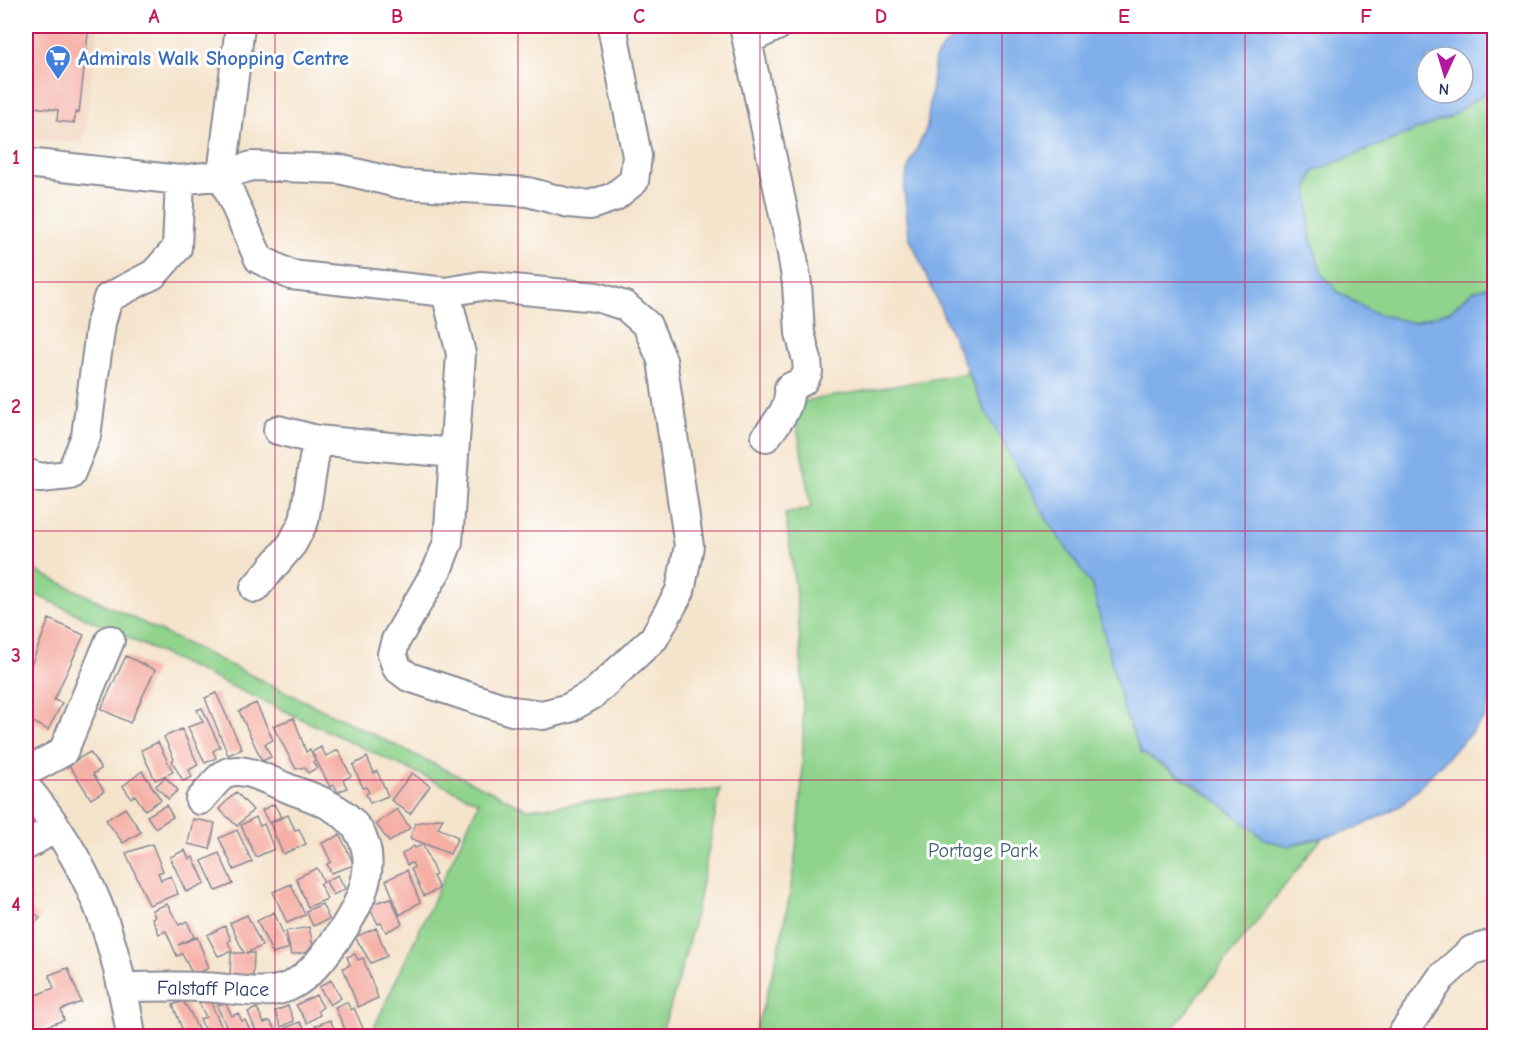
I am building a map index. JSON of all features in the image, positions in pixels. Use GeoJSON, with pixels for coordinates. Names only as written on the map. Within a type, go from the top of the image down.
{"type":"FeatureCollection","features":[{"type":"Feature","properties":{"kind":"street"},"geometry":{"type":"LineString","coordinates":[[240,26],[222,174],[259,259],[291,275],[446,292],[481,286],[606,300],[625,306],[647,325],[662,360],[690,546],[680,591],[654,638],[592,695],[569,708],[543,715],[512,711],[409,676],[397,668],[392,654],[396,640],[438,568],[448,542],[460,354],[446,292]]}},
{"type":"Feature","properties":{"kind":"street"},"geometry":{"type":"LineString","coordinates":[[26,163],[180,180],[222,174],[252,166],[339,169],[401,184],[528,192],[590,205],[614,197],[634,182],[637,156],[612,26]]}},
{"type":"Feature","properties":{"kind":"street"},"geometry":{"type":"LineString","coordinates":[[766,437],[785,412],[790,397],[789,388],[803,381],[808,372],[800,333],[797,284],[792,253],[746,33],[777,26]]}},
{"type":"Feature","properties":{"kind":"street"},"geometry":{"type":"LineString","coordinates":[[26,473],[40,478],[70,475],[86,436],[101,323],[108,298],[154,274],[177,248],[180,180]]}},
{"type":"Feature","properties":{"kind":"street"},"geometry":{"type":"LineString","coordinates":[[278,430],[317,440],[453,453]]}},
{"type":"Feature","properties":{"kind":"street"},"geometry":{"type":"LineString","coordinates":[[255,588],[292,544],[304,521],[317,440]]}},
{"type":"Feature","properties":{"kind":"street"},"geometry":{"type":"LineString","coordinates":[[26,772],[63,752],[110,640]]}},
{"type":"Feature","properties":{"kind":"street","name":"Falstaff Place"},"geometry":{"type":"LineString","coordinates":[[123,987],[201,987],[264,991],[290,986],[307,974],[326,952],[347,924],[359,897],[369,870],[369,852],[361,831],[346,815],[327,803],[242,771],[227,773],[200,800]]}},
{"type":"Feature","properties":{"kind":"street"},"geometry":{"type":"LineString","coordinates":[[26,788],[56,827],[99,902],[123,987],[131,1036]]}},
{"type":"Feature","properties":{"kind":"street"},"geometry":{"type":"LineString","coordinates":[[26,843],[56,827]]}},
{"type":"Feature","properties":{"kind":"street"},"geometry":{"type":"LineString","coordinates":[[1401,1036],[1441,978],[1472,950],[1494,944]]}},
{"type":"Feature","properties":{"kind":"shaded area","name":"Admirals Walk Shopping Centre"},"geometry":{"type":"Polygon","coordinates":[[[26,26],[98,26],[83,144],[26,136],[26,26]]]}},
{"type":"Feature","properties":{"kind":"green space"},"geometry":{"type":"Polygon","coordinates":[[[1494,87],[1494,284],[1472,292],[1450,311],[1413,323],[1371,312],[1338,292],[1322,274],[1310,236],[1308,188],[1314,171],[1449,117],[1467,105],[1475,105],[1475,100],[1494,87]]]}},
{"type":"Feature","properties":{"kind":"green space","name":"Portage Park"},"geometry":{"type":"Polygon","coordinates":[[[968,373],[984,409],[1048,521],[1092,586],[1124,711],[1141,752],[1288,846],[1322,838],[1167,1036],[753,1036],[773,973],[787,908],[797,843],[802,777],[803,711],[800,645],[785,514],[811,508],[793,403],[968,373]]]}},
{"type":"Feature","properties":{"kind":"green space"},"geometry":{"type":"Polygon","coordinates":[[[28,567],[527,809],[720,789],[688,945],[660,1036],[370,1036],[479,802],[26,590],[28,567]]]}},
{"type":"Feature","properties":{"kind":"water"},"geometry":{"type":"Polygon","coordinates":[[[976,26],[1494,26],[1494,87],[1475,100],[1475,45],[1415,45],[1415,105],[1467,105],[1449,117],[1314,171],[1308,188],[1310,236],[1322,274],[1338,292],[1371,312],[1413,323],[1450,311],[1472,292],[1494,284],[1494,652],[1491,700],[1484,719],[1402,805],[1358,828],[1288,846],[1266,840],[1198,786],[1141,752],[1124,711],[1092,586],[1048,521],[984,409],[909,236],[904,190],[908,168],[927,127],[935,59],[944,45],[976,26]]]}},
{"type":"Feature","properties":{"kind":"building","name":"Admirals Walk Shopping Centre"},"geometry":{"type":"Polygon","coordinates":[[[26,26],[89,26],[79,113],[76,112],[74,123],[57,121],[58,110],[26,106],[26,26]]]}},
{"type":"Feature","properties":{"kind":"building"},"geometry":{"type":"Polygon","coordinates":[[[49,619],[84,635],[54,700],[62,703],[48,730],[26,718],[26,703],[30,694],[26,691],[26,678],[49,619]]]}},
{"type":"Feature","properties":{"kind":"building"},"geometry":{"type":"Polygon","coordinates":[[[126,656],[155,670],[130,723],[101,709],[126,656]]]}},
{"type":"Feature","properties":{"kind":"building"},"geometry":{"type":"Polygon","coordinates":[[[216,693],[242,749],[228,755],[205,698],[216,693]]]}},
{"type":"Feature","properties":{"kind":"building"},"geometry":{"type":"Polygon","coordinates":[[[256,703],[273,740],[265,744],[271,757],[262,761],[239,711],[256,703]]]}},
{"type":"Feature","properties":{"kind":"building"},"geometry":{"type":"Polygon","coordinates":[[[202,708],[220,747],[213,751],[216,758],[205,763],[188,727],[203,722],[197,710],[202,708]]]}},
{"type":"Feature","properties":{"kind":"building"},"geometry":{"type":"Polygon","coordinates":[[[294,718],[306,752],[310,749],[315,760],[313,762],[317,768],[308,773],[305,767],[296,769],[273,726],[294,718]]]}},
{"type":"Feature","properties":{"kind":"building"},"geometry":{"type":"Polygon","coordinates":[[[182,729],[198,765],[189,770],[192,777],[183,781],[172,761],[174,759],[164,737],[182,729]]]}},
{"type":"Feature","properties":{"kind":"building"},"geometry":{"type":"Polygon","coordinates":[[[158,742],[173,772],[155,780],[141,750],[158,742]]]}},
{"type":"Feature","properties":{"kind":"building"},"geometry":{"type":"Polygon","coordinates":[[[321,747],[326,756],[338,750],[351,776],[343,780],[347,788],[338,792],[334,785],[330,787],[312,752],[321,747]]]}},
{"type":"Feature","properties":{"kind":"building"},"geometry":{"type":"Polygon","coordinates":[[[90,752],[101,769],[93,774],[104,791],[91,799],[67,762],[90,752]]]}},
{"type":"Feature","properties":{"kind":"building"},"geometry":{"type":"Polygon","coordinates":[[[367,757],[374,773],[377,771],[388,796],[370,803],[366,794],[369,792],[366,787],[363,788],[353,765],[367,757]]]}},
{"type":"Feature","properties":{"kind":"building"},"geometry":{"type":"Polygon","coordinates":[[[142,771],[161,800],[145,810],[135,795],[131,798],[123,786],[142,771]]]}},
{"type":"Feature","properties":{"kind":"building"},"geometry":{"type":"Polygon","coordinates":[[[412,773],[430,786],[410,814],[391,800],[412,773]]]}},
{"type":"Feature","properties":{"kind":"building"},"geometry":{"type":"Polygon","coordinates":[[[165,777],[178,790],[168,799],[156,786],[165,777]]]}},
{"type":"Feature","properties":{"kind":"building"},"geometry":{"type":"Polygon","coordinates":[[[236,792],[253,810],[237,826],[219,809],[236,792]]]}},
{"type":"Feature","properties":{"kind":"building"},"geometry":{"type":"Polygon","coordinates":[[[274,804],[281,817],[269,823],[262,810],[274,804]]]}},
{"type":"Feature","properties":{"kind":"building"},"geometry":{"type":"Polygon","coordinates":[[[166,805],[173,817],[155,828],[147,816],[166,805]]]}},
{"type":"Feature","properties":{"kind":"building"},"geometry":{"type":"Polygon","coordinates":[[[125,808],[141,832],[123,843],[106,820],[125,808]]]}},
{"type":"Feature","properties":{"kind":"building"},"geometry":{"type":"Polygon","coordinates":[[[397,809],[410,828],[389,842],[376,824],[397,809]]]}},
{"type":"Feature","properties":{"kind":"building"},"geometry":{"type":"Polygon","coordinates":[[[288,815],[295,830],[299,829],[306,844],[283,854],[270,823],[288,815]]]}},
{"type":"Feature","properties":{"kind":"building"},"geometry":{"type":"Polygon","coordinates":[[[256,817],[260,826],[264,824],[274,849],[256,857],[241,825],[256,817]]]}},
{"type":"Feature","properties":{"kind":"building"},"geometry":{"type":"Polygon","coordinates":[[[443,818],[438,828],[458,837],[450,854],[410,838],[416,823],[443,818]]]}},
{"type":"Feature","properties":{"kind":"building"},"geometry":{"type":"Polygon","coordinates":[[[193,819],[215,823],[210,849],[188,844],[193,819]]]}},
{"type":"Feature","properties":{"kind":"building"},"geometry":{"type":"Polygon","coordinates":[[[237,830],[252,862],[234,870],[219,838],[237,830]]]}},
{"type":"Feature","properties":{"kind":"building"},"geometry":{"type":"Polygon","coordinates":[[[340,835],[354,865],[331,873],[327,864],[331,862],[322,843],[340,835]]]}},
{"type":"Feature","properties":{"kind":"building"},"geometry":{"type":"Polygon","coordinates":[[[152,844],[163,871],[158,873],[161,880],[171,876],[178,894],[149,905],[126,853],[152,844]]]}},
{"type":"Feature","properties":{"kind":"building"},"geometry":{"type":"Polygon","coordinates":[[[423,845],[436,875],[433,876],[439,889],[424,896],[411,869],[414,867],[412,863],[407,865],[402,854],[414,846],[415,848],[423,845]]]}},
{"type":"Feature","properties":{"kind":"building"},"geometry":{"type":"Polygon","coordinates":[[[185,850],[189,859],[193,857],[205,883],[186,892],[170,857],[185,850]]]}},
{"type":"Feature","properties":{"kind":"building"},"geometry":{"type":"Polygon","coordinates":[[[219,853],[233,884],[216,891],[202,861],[219,853]]]}},
{"type":"Feature","properties":{"kind":"building"},"geometry":{"type":"Polygon","coordinates":[[[317,868],[324,882],[320,884],[327,899],[308,907],[296,878],[317,868]]]}},
{"type":"Feature","properties":{"kind":"building"},"geometry":{"type":"Polygon","coordinates":[[[407,870],[420,902],[400,915],[386,880],[407,870]]]}},
{"type":"Feature","properties":{"kind":"building"},"geometry":{"type":"Polygon","coordinates":[[[338,875],[345,889],[333,895],[326,881],[338,875]]]}},
{"type":"Feature","properties":{"kind":"building"},"geometry":{"type":"Polygon","coordinates":[[[291,884],[305,915],[287,923],[273,892],[291,884]]]}},
{"type":"Feature","properties":{"kind":"building"},"geometry":{"type":"Polygon","coordinates":[[[26,893],[33,900],[27,906],[40,918],[28,931],[30,933],[26,938],[26,893]]]}},
{"type":"Feature","properties":{"kind":"building"},"geometry":{"type":"Polygon","coordinates":[[[391,898],[402,924],[386,932],[381,923],[378,924],[368,905],[391,898]]]}},
{"type":"Feature","properties":{"kind":"building"},"geometry":{"type":"Polygon","coordinates":[[[167,904],[179,925],[187,921],[194,937],[178,945],[197,937],[209,968],[193,975],[182,954],[177,956],[166,931],[159,934],[152,918],[155,917],[152,910],[167,904]]]}},
{"type":"Feature","properties":{"kind":"building"},"geometry":{"type":"Polygon","coordinates":[[[322,904],[329,919],[313,926],[306,911],[322,904]]]}},
{"type":"Feature","properties":{"kind":"building"},"geometry":{"type":"Polygon","coordinates":[[[274,912],[289,948],[273,954],[257,921],[274,912]]]}},
{"type":"Feature","properties":{"kind":"building"},"geometry":{"type":"Polygon","coordinates":[[[247,915],[262,946],[246,953],[254,953],[253,978],[230,977],[231,953],[244,953],[230,923],[247,915]]]}},
{"type":"Feature","properties":{"kind":"building"},"geometry":{"type":"Polygon","coordinates":[[[225,926],[231,940],[228,942],[232,951],[218,956],[207,935],[225,926]]]}},
{"type":"Feature","properties":{"kind":"building"},"geometry":{"type":"Polygon","coordinates":[[[309,927],[314,951],[291,955],[286,931],[309,927]]]}},
{"type":"Feature","properties":{"kind":"building"},"geometry":{"type":"Polygon","coordinates":[[[376,928],[387,956],[371,963],[355,937],[376,928]]]}},
{"type":"Feature","properties":{"kind":"building"},"geometry":{"type":"Polygon","coordinates":[[[355,954],[358,960],[363,958],[378,998],[358,1007],[343,968],[350,965],[347,957],[355,954]]]}},
{"type":"Feature","properties":{"kind":"building"},"geometry":{"type":"Polygon","coordinates":[[[68,968],[81,1002],[61,1010],[64,1020],[31,1032],[29,1024],[26,1026],[26,993],[28,998],[54,988],[49,975],[68,968]]]}},
{"type":"Feature","properties":{"kind":"building"},"geometry":{"type":"Polygon","coordinates":[[[331,980],[341,998],[330,1005],[319,987],[331,980]]]}},
{"type":"Feature","properties":{"kind":"building"},"geometry":{"type":"Polygon","coordinates":[[[316,995],[323,1007],[318,1011],[320,1015],[307,1023],[296,1005],[316,995]]]}},
{"type":"Feature","properties":{"kind":"building"},"geometry":{"type":"Polygon","coordinates":[[[209,998],[225,1035],[205,1036],[202,1030],[204,1028],[200,1019],[206,1017],[199,1003],[209,998]]]}},
{"type":"Feature","properties":{"kind":"building"},"geometry":{"type":"Polygon","coordinates":[[[183,1001],[201,1036],[178,1036],[184,1034],[173,1005],[183,1001]]]}},
{"type":"Feature","properties":{"kind":"building"},"geometry":{"type":"Polygon","coordinates":[[[225,1002],[232,1016],[238,1013],[242,1021],[245,1020],[253,1036],[234,1036],[231,1031],[229,1032],[217,1006],[225,1002]]]}},
{"type":"Feature","properties":{"kind":"building"},"geometry":{"type":"Polygon","coordinates":[[[347,1002],[351,1010],[354,1008],[366,1035],[348,1036],[335,1007],[347,1002]]]}},
{"type":"Feature","properties":{"kind":"building"},"geometry":{"type":"Polygon","coordinates":[[[288,1006],[294,1021],[281,1027],[275,1011],[288,1006]]]}},
{"type":"Feature","properties":{"kind":"building"},"geometry":{"type":"Polygon","coordinates":[[[257,1008],[264,1023],[270,1021],[280,1036],[258,1036],[248,1012],[257,1008]]]}},
{"type":"Feature","properties":{"kind":"building"},"geometry":{"type":"Polygon","coordinates":[[[330,1020],[338,1036],[320,1036],[315,1026],[330,1020]]]}},
{"type":"Feature","properties":{"kind":"building"},"geometry":{"type":"Polygon","coordinates":[[[300,1022],[310,1036],[288,1036],[285,1028],[300,1022]]]}},
{"type":"Feature","properties":{"kind":"place","name":"Admirals Walk Shopping Centre"},"geometry":{"type":"Point","coordinates":[58,81]}}]}
